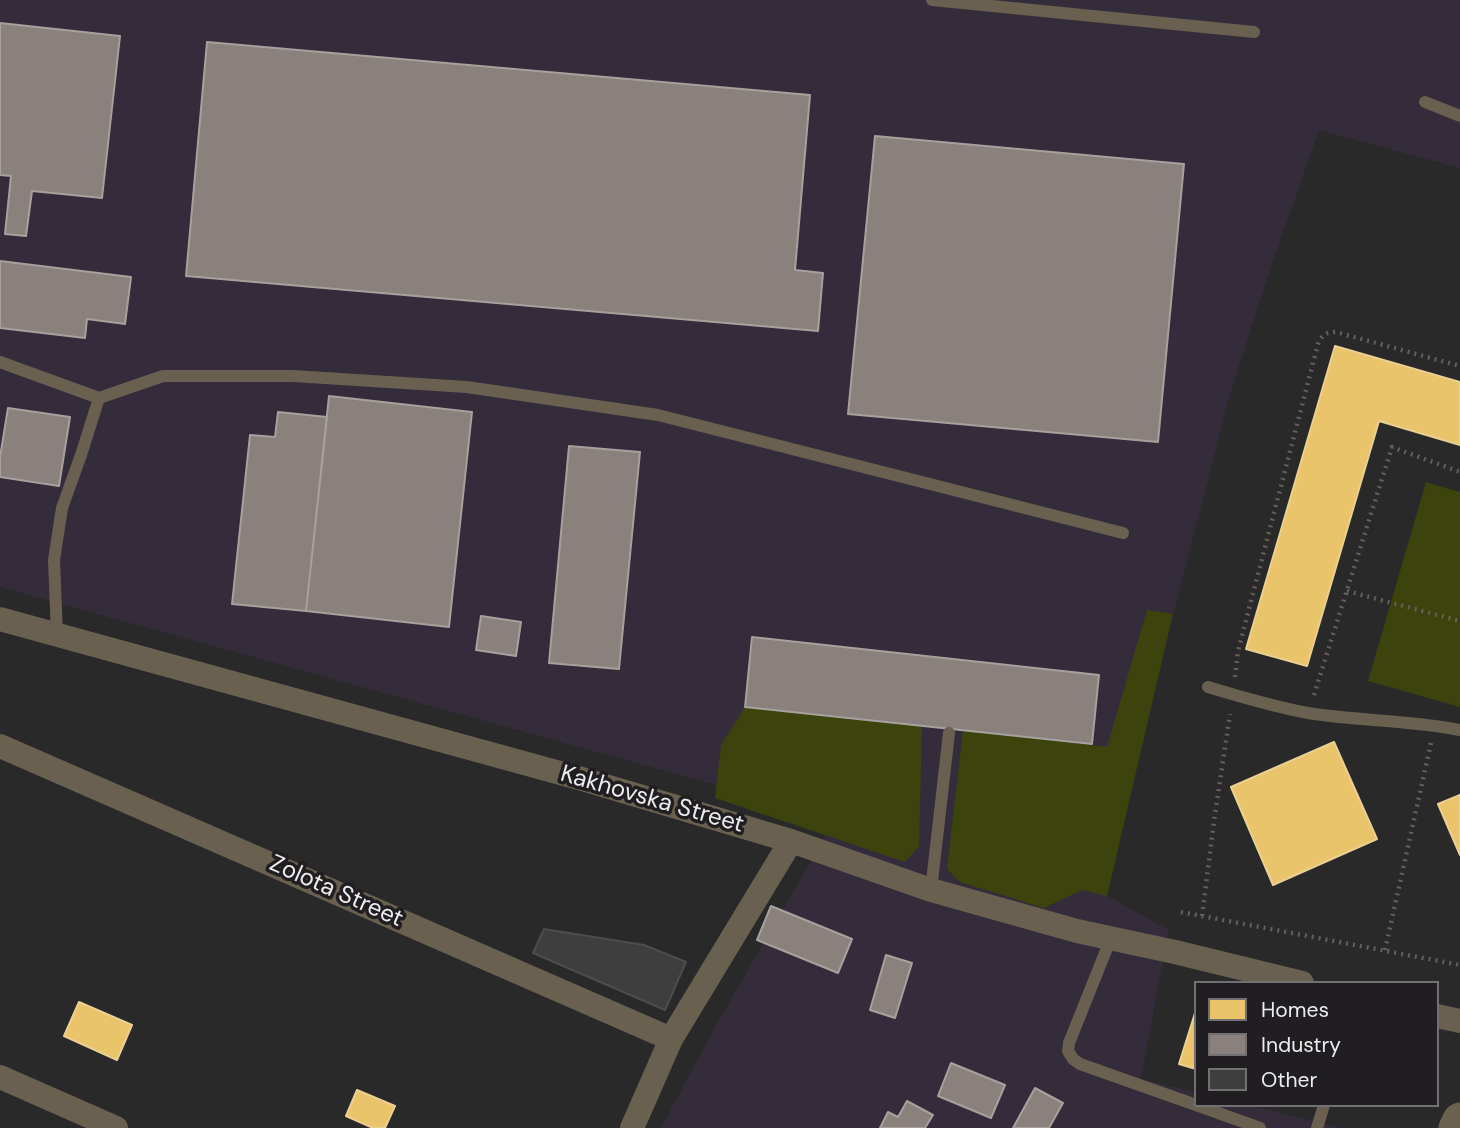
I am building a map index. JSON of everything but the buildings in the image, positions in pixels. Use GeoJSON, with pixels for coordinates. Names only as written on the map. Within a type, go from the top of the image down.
{"type":"FeatureCollection","features":[{"type":"Feature","properties":{"kind":"main road"},"geometry":{"type":"LineString","coordinates":[[1456,1128],[1460,1120]]}},
{"type":"Feature","properties":{"kind":"street","name":"Kakhovska Street"},"geometry":{"type":"LineString","coordinates":[[0,619],[582,779],[791,841],[931,890],[1077,931],[1294,981]]}},
{"type":"Feature","properties":{"kind":"street","name":"Zolota Street"},"geometry":{"type":"LineString","coordinates":[[0,746],[671,1039]]}},
{"type":"Feature","properties":{"kind":"street"},"geometry":{"type":"LineString","coordinates":[[632,1128],[671,1039],[791,841]]}},
{"type":"Feature","properties":{"kind":"street"},"geometry":{"type":"LineString","coordinates":[[1439,1016],[1460,1021]]}},
{"type":"Feature","properties":{"kind":"street"},"geometry":{"type":"LineString","coordinates":[[0,1077],[116,1128]]}},
{"type":"Feature","properties":{"kind":"lane"},"geometry":{"type":"LineString","coordinates":[[932,0],[1254,32]]}},
{"type":"Feature","properties":{"kind":"lane"},"geometry":{"type":"LineString","coordinates":[[1425,102],[1460,116]]}},
{"type":"Feature","properties":{"kind":"lane"},"geometry":{"type":"LineString","coordinates":[[0,362],[99,398],[163,376],[293,376],[467,387],[658,415],[1123,533]]}},
{"type":"Feature","properties":{"kind":"lane"},"geometry":{"type":"LineString","coordinates":[[57,635],[54,560],[62,508],[99,398]]}},
{"type":"Feature","properties":{"kind":"lane"},"geometry":{"type":"LineString","coordinates":[[1208,687],[1308,713],[1460,730]]}},
{"type":"Feature","properties":{"kind":"lane"},"geometry":{"type":"LineString","coordinates":[[931,890],[949,733]]}},
{"type":"Feature","properties":{"kind":"lane"},"geometry":{"type":"LineString","coordinates":[[1111,938],[1068,1051],[1080,1064],[1194,1104]]}},
{"type":"Feature","properties":{"kind":"lane"},"geometry":{"type":"LineString","coordinates":[[1202,1107],[1260,1128]]}},
{"type":"Feature","properties":{"kind":"lane"},"geometry":{"type":"LineString","coordinates":[[1317,1128],[1323,1107]]}},
{"type":"Feature","properties":{"kind":"path"},"geometry":{"type":"LineString","coordinates":[[1202,916],[1238,651],[1318,344],[1328,332],[1336,332],[1460,366]]}},
{"type":"Feature","properties":{"kind":"path"},"geometry":{"type":"LineString","coordinates":[[1308,713],[1392,447],[1460,472]]}},
{"type":"Feature","properties":{"kind":"path"},"geometry":{"type":"LineString","coordinates":[[1348,591],[1460,621]]}},
{"type":"Feature","properties":{"kind":"path"},"geometry":{"type":"LineString","coordinates":[[1385,950],[1434,725]]}},
{"type":"Feature","properties":{"kind":"path"},"geometry":{"type":"LineString","coordinates":[[1181,912],[1460,965]]}},
{"type":"Feature","properties":{"kind":"shaded area"},"geometry":{"type":"Polygon","coordinates":[[[0,0],[1460,0],[1460,168],[1319,130],[1232,387],[1160,666],[1107,896],[1169,930],[1141,1079],[1194,1092],[1194,1107],[1257,1107],[1341,1128],[661,1128],[715,1027],[836,818],[0,587],[0,0]]]}},
{"type":"Feature","properties":{"kind":"green space"},"geometry":{"type":"Polygon","coordinates":[[[1426,482],[1460,492],[1460,707],[1368,681],[1426,482]]]}},
{"type":"Feature","properties":{"kind":"green space"},"geometry":{"type":"Polygon","coordinates":[[[1147,610],[1173,614],[1107,896],[1082,890],[1044,908],[960,882],[947,869],[963,730],[1107,747],[1147,610]]]}},
{"type":"Feature","properties":{"kind":"green space"},"geometry":{"type":"Polygon","coordinates":[[[745,707],[922,726],[919,846],[905,862],[715,798],[721,745],[745,707]]]}}]}
